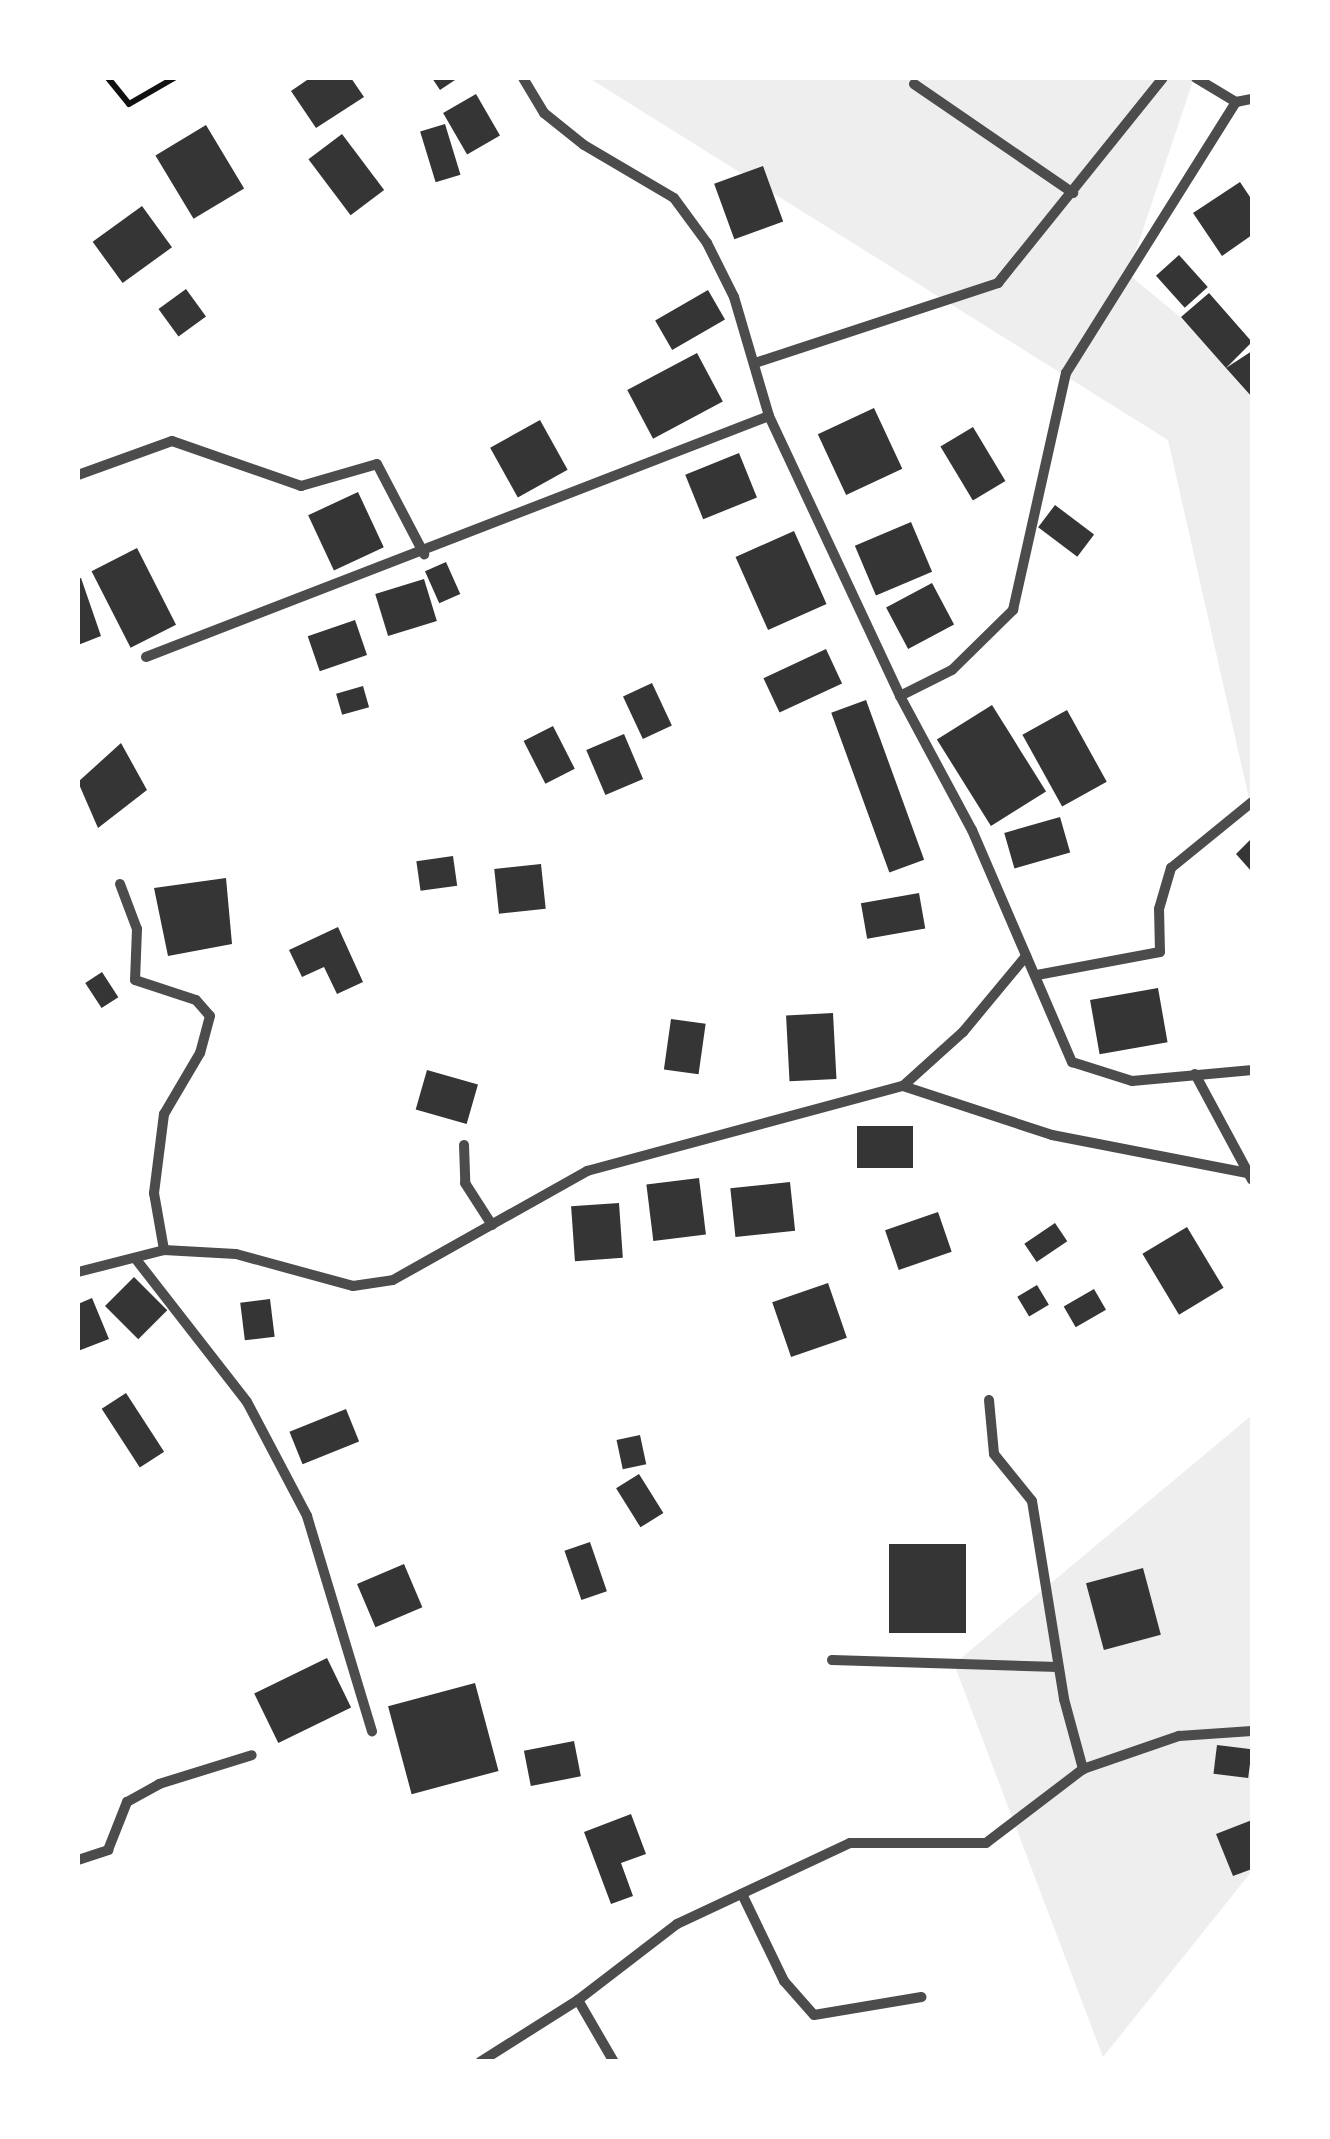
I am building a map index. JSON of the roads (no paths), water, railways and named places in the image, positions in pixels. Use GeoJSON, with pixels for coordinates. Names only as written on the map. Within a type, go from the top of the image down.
{"type":"FeatureCollection","features":[{"type":"Feature","properties":{"kind":"street"},"geometry":{"type":"LineString","coordinates":[[523,78],[544,113],[584,145],[674,198],[734,298],[769,416],[900,696],[972,830],[1026,956],[1038,975],[1072,1062],[1132,1081],[1252,1070]]}},
{"type":"Feature","properties":{"kind":"street"},"geometry":{"type":"LineString","coordinates":[[755,362],[998,282],[1163,78]]}},
{"type":"Feature","properties":{"kind":"street"},"geometry":{"type":"LineString","coordinates":[[1196,78],[1236,102],[1252,99]]}},
{"type":"Feature","properties":{"kind":"street"},"geometry":{"type":"LineString","coordinates":[[914,84],[1073,193]]}},
{"type":"Feature","properties":{"kind":"street"},"geometry":{"type":"LineString","coordinates":[[900,696],[952,670],[1013,610],[1066,373],[1236,102]]}},
{"type":"Feature","properties":{"kind":"street"},"geometry":{"type":"LineString","coordinates":[[146,656],[424,554],[769,416]]}},
{"type":"Feature","properties":{"kind":"street"},"geometry":{"type":"LineString","coordinates":[[78,475],[172,441],[300,486],[378,464],[424,554]]}},
{"type":"Feature","properties":{"kind":"street"},"geometry":{"type":"LineString","coordinates":[[1038,975],[1160,952],[1159,909],[1171,868],[1252,802]]}},
{"type":"Feature","properties":{"kind":"street"},"geometry":{"type":"LineString","coordinates":[[120,884],[137,929],[135,980],[196,1000],[210,1016],[200,1053],[164,1114],[154,1193],[164,1250]]}},
{"type":"Feature","properties":{"kind":"street"},"geometry":{"type":"LineString","coordinates":[[78,1272],[164,1250],[236,1254],[353,1286],[394,1280],[587,1171],[903,1086],[963,1032],[1026,956]]}},
{"type":"Feature","properties":{"kind":"street"},"geometry":{"type":"LineString","coordinates":[[1195,1074],[1250,1177]]}},
{"type":"Feature","properties":{"kind":"street"},"geometry":{"type":"LineString","coordinates":[[903,1086],[1052,1135],[1250,1177]]}},
{"type":"Feature","properties":{"kind":"street"},"geometry":{"type":"LineString","coordinates":[[464,1144],[465,1182],[492,1225]]}},
{"type":"Feature","properties":{"kind":"street"},"geometry":{"type":"LineString","coordinates":[[135,1258],[247,1402],[307,1516],[372,1731]]}},
{"type":"Feature","properties":{"kind":"street"},"geometry":{"type":"LineString","coordinates":[[989,1400],[994,1454],[1032,1501],[1058,1668],[1084,1769]]}},
{"type":"Feature","properties":{"kind":"street"},"geometry":{"type":"LineString","coordinates":[[832,1660],[1058,1668]]}},
{"type":"Feature","properties":{"kind":"street"},"geometry":{"type":"LineString","coordinates":[[480,2062],[578,2000],[677,1924],[850,1843],[986,1842],[1084,1769],[1178,1736],[1252,1731]]}},
{"type":"Feature","properties":{"kind":"street"},"geometry":{"type":"LineString","coordinates":[[78,1860],[108,1850],[127,1802],[159,1784],[252,1755]]}},
{"type":"Feature","properties":{"kind":"street"},"geometry":{"type":"LineString","coordinates":[[742,1894],[784,1982],[814,2015],[921,1997]]}},
{"type":"Feature","properties":{"kind":"street"},"geometry":{"type":"LineString","coordinates":[[578,2000],[614,2062]]}}]}
